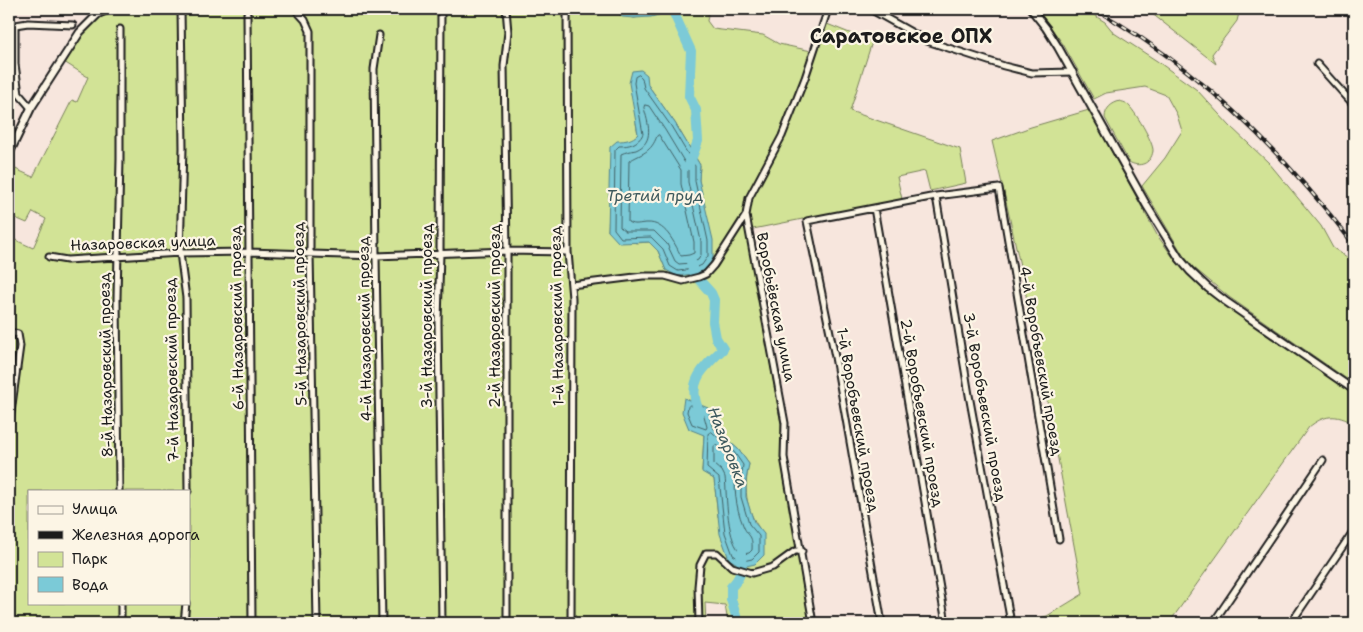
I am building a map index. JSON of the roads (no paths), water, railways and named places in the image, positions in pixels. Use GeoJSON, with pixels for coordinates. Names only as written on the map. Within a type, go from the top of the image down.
{"type":"FeatureCollection","features":[{"type":"Feature","properties":{"kind":"street"},"geometry":{"type":"LineString","coordinates":[[9,154],[31,108],[80,32],[98,14],[110,9]]}},
{"type":"Feature","properties":{"kind":"street","name":"7-й Назаровский проезд"},"geometry":{"type":"LineString","coordinates":[[181,9],[183,148],[180,253],[186,298],[188,490]]}},
{"type":"Feature","properties":{"kind":"street","name":"5-й Назаровский проезд"},"geometry":{"type":"LineString","coordinates":[[296,9],[310,31],[310,254],[317,623]]}},
{"type":"Feature","properties":{"kind":"street","name":"3-й Назаровский проезд"},"geometry":{"type":"LineString","coordinates":[[441,9],[438,321],[442,623]]}},
{"type":"Feature","properties":{"kind":"street","name":"2-й Назаровский проезд"},"geometry":{"type":"LineString","coordinates":[[506,9],[508,32],[504,66],[508,250],[507,623]]}},
{"type":"Feature","properties":{"kind":"street","name":"1-й Назаровский проезд"},"geometry":{"type":"LineString","coordinates":[[568,9],[568,252],[571,285],[571,623]]}},
{"type":"Feature","properties":{"kind":"street","name":"Воробьёвская улица"},"geometry":{"type":"LineString","coordinates":[[813,623],[802,551],[784,457],[785,423],[746,215],[749,198],[782,136],[805,78],[828,9]]}},
{"type":"Feature","properties":{"kind":"street"},"geometry":{"type":"LineString","coordinates":[[870,9],[926,41],[1004,66],[1032,73],[1073,72]]}},
{"type":"Feature","properties":{"kind":"street"},"geometry":{"type":"LineString","coordinates":[[1030,9],[1046,28],[1073,72],[1147,206],[1179,258],[1190,271],[1225,301],[1354,390]]}},
{"type":"Feature","properties":{"kind":"street","name":"6-й Назаровский проезд"},"geometry":{"type":"LineString","coordinates":[[247,13],[252,623]]}},
{"type":"Feature","properties":{"kind":"street"},"geometry":{"type":"LineString","coordinates":[[31,108],[19,94],[12,25],[73,25]]}},
{"type":"Feature","properties":{"kind":"street","name":"8-й Назаровский проезд"},"geometry":{"type":"LineString","coordinates":[[120,28],[120,158],[117,256],[120,490]]}},
{"type":"Feature","properties":{"kind":"street","name":"4-й Назаровский проезд"},"geometry":{"type":"LineString","coordinates":[[379,35],[374,69],[382,623]]}},
{"type":"Feature","properties":{"kind":"street"},"geometry":{"type":"LineString","coordinates":[[1317,64],[1354,105]]}},
{"type":"Feature","properties":{"kind":"street","name":"4-й Воробъевский проезд"},"geometry":{"type":"LineString","coordinates":[[936,196],[999,188],[1059,539]]}},
{"type":"Feature","properties":{"kind":"street"},"geometry":{"type":"LineString","coordinates":[[874,208],[936,196]]}},
{"type":"Feature","properties":{"kind":"street","name":"3-й Воробъевский проезд"},"geometry":{"type":"LineString","coordinates":[[936,196],[969,395],[1011,623]]}},
{"type":"Feature","properties":{"kind":"street","name":"1-й Воробъевский проезд"},"geometry":{"type":"LineString","coordinates":[[874,208],[807,222],[836,357],[882,623]]}},
{"type":"Feature","properties":{"kind":"street","name":"2-й Воробъевский проезд"},"geometry":{"type":"LineString","coordinates":[[874,208],[946,623]]}},
{"type":"Feature","properties":{"kind":"street"},"geometry":{"type":"LineString","coordinates":[[571,285],[643,276],[665,276],[683,281],[699,277],[706,274],[714,264],[746,215]]}},
{"type":"Feature","properties":{"kind":"street","name":"Назаровская улица"},"geometry":{"type":"LineString","coordinates":[[49,257],[67,260],[180,253],[248,252],[376,256],[508,250],[568,252]]}},
{"type":"Feature","properties":{"kind":"street"},"geometry":{"type":"LineString","coordinates":[[9,332],[18,334],[20,346],[9,427]]}},
{"type":"Feature","properties":{"kind":"street"},"geometry":{"type":"LineString","coordinates":[[1213,623],[1323,460]]}},
{"type":"Feature","properties":{"kind":"street"},"geometry":{"type":"LineString","coordinates":[[1290,623],[1354,530]]}},
{"type":"Feature","properties":{"kind":"street"},"geometry":{"type":"LineString","coordinates":[[699,623],[698,587],[700,565],[706,554],[718,553],[732,568],[752,573],[773,567],[795,551],[802,551]]}},
{"type":"Feature","properties":{"kind":"street"},"geometry":{"type":"LineString","coordinates":[[121,604],[121,623]]}},
{"type":"Feature","properties":{"kind":"street"},"geometry":{"type":"LineString","coordinates":[[184,623],[186,604]]}},
{"type":"Feature","properties":{"kind":"water"},"geometry":{"type":"Polygon","coordinates":[[[615,9],[695,9],[634,18],[622,17],[615,9]]]}},
{"type":"Feature","properties":{"kind":"water","name":"Третий пруд"},"geometry":{"type":"Polygon","coordinates":[[[641,70],[647,75],[648,85],[675,123],[700,165],[699,180],[713,240],[713,258],[707,269],[694,274],[677,276],[666,270],[658,251],[649,242],[619,243],[608,231],[610,147],[617,141],[629,140],[638,134],[629,83],[632,71],[641,70]]]}},
{"type":"Feature","properties":{"kind":"water"},"geometry":{"type":"Polygon","coordinates":[[[684,398],[708,408],[712,427],[738,449],[749,464],[746,480],[746,497],[754,522],[764,534],[764,555],[755,564],[742,567],[729,559],[720,534],[714,479],[702,472],[704,435],[689,429],[682,412],[684,398]]]}},
{"type":"Feature","properties":{"kind":"waterway","name":"Назаровка"},"geometry":{"type":"LineString","coordinates":[[672,9],[691,51],[689,96],[696,110],[698,141],[689,165]]}},
{"type":"Feature","properties":{"kind":"waterway","name":"Назаровка"},"geometry":{"type":"LineString","coordinates":[[691,262],[694,274],[711,293],[714,300],[713,322],[716,338],[723,349],[708,363],[695,385],[694,393],[700,413]]}},
{"type":"Feature","properties":{"kind":"waterway","name":"Назаровка"},"geometry":{"type":"LineString","coordinates":[[738,623],[731,599],[731,587],[741,572],[741,553]]}},
{"type":"Feature","properties":{"kind":"railway"},"geometry":{"type":"LineString","coordinates":[[1094,9],[1168,57],[1236,113],[1298,177],[1354,245]]}},
{"type":"Feature","properties":{"kind":"district","name":"Саратовское ОПХ"},"geometry":{"type":"Point","coordinates":[901,36]}}]}
